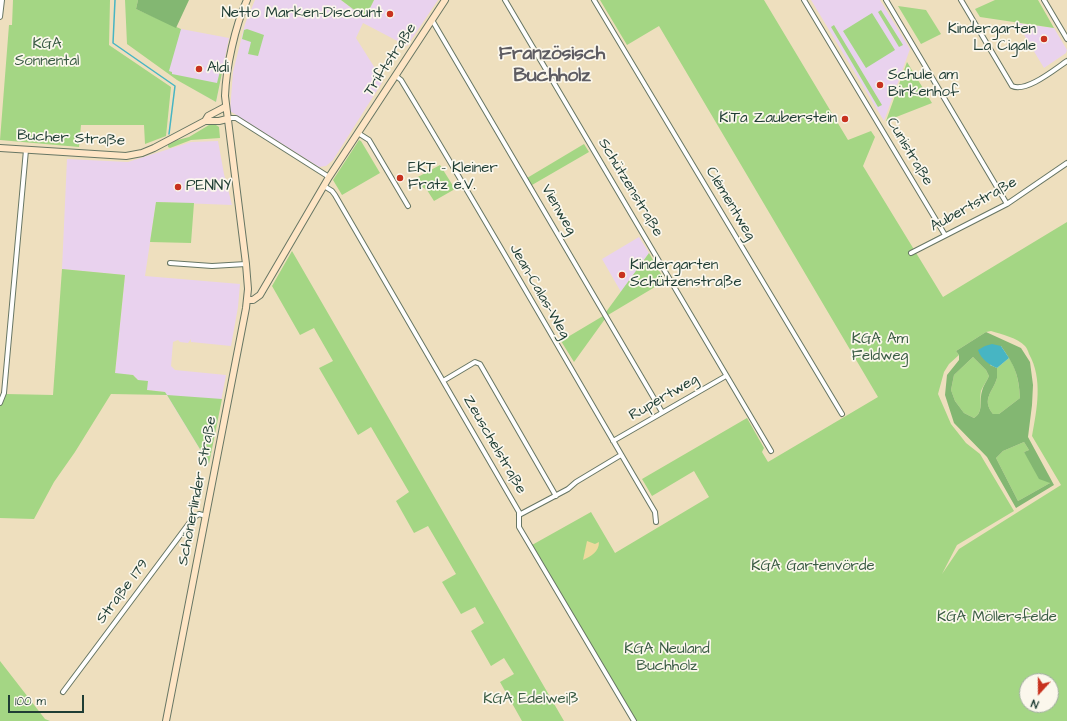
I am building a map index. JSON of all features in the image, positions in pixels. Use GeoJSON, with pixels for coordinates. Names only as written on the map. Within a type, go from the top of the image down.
{"type":"FeatureCollection","features":[{"type":"Feature","properties":{"kind":"main road","name":"Schönerlinder Straße"},"geometry":{"type":"LineString","coordinates":[[166,721],[247,300],[246,264],[224,96],[238,25],[248,0]]}},
{"type":"Feature","properties":{"kind":"main road","name":"Triftstraße"},"geometry":{"type":"LineString","coordinates":[[247,300],[253,300],[260,295],[324,186],[445,0]]}},
{"type":"Feature","properties":{"kind":"main road","name":"Bucher Straße"},"geometry":{"type":"LineString","coordinates":[[205,121],[208,116],[225,107]]}},
{"type":"Feature","properties":{"kind":"main road","name":"Bucher Straße"},"geometry":{"type":"LineString","coordinates":[[0,148],[126,156],[142,153],[154,148],[205,121],[220,121],[227,119]]}},
{"type":"Feature","properties":{"kind":"street"},"geometry":{"type":"LineString","coordinates":[[0,17],[2,0]]}},
{"type":"Feature","properties":{"kind":"street","name":"Schützenstraße"},"geometry":{"type":"LineString","coordinates":[[505,0],[771,451]]}},
{"type":"Feature","properties":{"kind":"street","name":"Clémentweg"},"geometry":{"type":"LineString","coordinates":[[594,0],[842,414]]}},
{"type":"Feature","properties":{"kind":"street","name":"Cunistraße"},"geometry":{"type":"LineString","coordinates":[[804,0],[945,235]]}},
{"type":"Feature","properties":{"kind":"street"},"geometry":{"type":"LineString","coordinates":[[886,0],[1007,204]]}},
{"type":"Feature","properties":{"kind":"street"},"geometry":{"type":"LineString","coordinates":[[961,0],[1012,86],[1019,88],[1032,84],[1067,61]]}},
{"type":"Feature","properties":{"kind":"street"},"geometry":{"type":"LineString","coordinates":[[1044,0],[1067,39]]}},
{"type":"Feature","properties":{"kind":"street","name":"Vienweg"},"geometry":{"type":"LineString","coordinates":[[432,20],[662,412]]}},
{"type":"Feature","properties":{"kind":"street","name":"Jean-Calas-Weg"},"geometry":{"type":"LineString","coordinates":[[396,76],[401,80],[437,140],[655,512],[656,522]]}},
{"type":"Feature","properties":{"kind":"street"},"geometry":{"type":"LineString","coordinates":[[227,119],[236,118],[330,177]]}},
{"type":"Feature","properties":{"kind":"street"},"geometry":{"type":"LineString","coordinates":[[358,133],[369,140],[408,206]]}},
{"type":"Feature","properties":{"kind":"street"},"geometry":{"type":"LineString","coordinates":[[0,403],[4,393],[26,150]]}},
{"type":"Feature","properties":{"kind":"street","name":"Aubertstraße"},"geometry":{"type":"LineString","coordinates":[[911,253],[1007,204],[1067,163]]}},
{"type":"Feature","properties":{"kind":"street","name":"Zeuschelstraße"},"geometry":{"type":"LineString","coordinates":[[324,186],[335,195],[482,447],[520,515],[519,527],[634,721]]}},
{"type":"Feature","properties":{"kind":"street"},"geometry":{"type":"LineString","coordinates":[[170,263],[212,266],[246,264]]}},
{"type":"Feature","properties":{"kind":"street"},"geometry":{"type":"LineString","coordinates":[[443,381],[475,362],[480,364],[556,496]]}},
{"type":"Feature","properties":{"kind":"street","name":"Rupertweg"},"geometry":{"type":"LineString","coordinates":[[613,441],[726,376]]}},
{"type":"Feature","properties":{"kind":"street"},"geometry":{"type":"LineString","coordinates":[[520,515],[568,489],[576,482],[621,455]]}},
{"type":"Feature","properties":{"kind":"street","name":"Straße 179"},"geometry":{"type":"LineString","coordinates":[[63,692],[193,518],[199,514],[206,516]]}},
{"type":"Feature","properties":{"kind":"shaded area"},"geometry":{"type":"Polygon","coordinates":[[[255,0],[341,0],[365,18],[374,0],[438,0],[407,46],[363,23],[356,38],[383,81],[333,160],[326,166],[319,167],[230,111],[233,72],[245,24],[255,0]]]}},
{"type":"Feature","properties":{"kind":"shaded area","name":"Schule am Birkenhof"},"geometry":{"type":"Polygon","coordinates":[[[811,0],[880,0],[910,49],[884,121],[811,0]]]}},
{"type":"Feature","properties":{"kind":"shaded area","name":"Kindergarten La Cigale"},"geometry":{"type":"Polygon","coordinates":[[[1017,23],[1054,28],[1067,50],[1066,53],[1044,68],[1017,23]]]}},
{"type":"Feature","properties":{"kind":"shaded area"},"geometry":{"type":"Polygon","coordinates":[[[176,28],[229,38],[216,102],[167,73],[176,28]]]}},
{"type":"Feature","properties":{"kind":"shaded area"},"geometry":{"type":"Polygon","coordinates":[[[218,141],[232,205],[156,202],[145,276],[240,284],[238,307],[231,346],[191,342],[191,339],[188,343],[180,342],[178,340],[173,342],[171,366],[175,370],[226,375],[209,464],[165,392],[147,390],[133,375],[115,374],[125,275],[62,269],[67,159],[128,162],[191,142],[218,141]]]}},
{"type":"Feature","properties":{"kind":"shaded area","name":"Kindergarten Schützenstraße"},"geometry":{"type":"Polygon","coordinates":[[[639,237],[649,253],[621,292],[602,259],[639,237]]]}},
{"type":"Feature","properties":{"kind":"green space","name":"KGA Sonnental"},"geometry":{"type":"Polygon","coordinates":[[[13,0],[110,0],[109,45],[171,87],[166,136],[145,144],[144,125],[81,125],[79,147],[0,140],[9,25],[12,25],[13,0]]]}},
{"type":"Feature","properties":{"kind":"green space"},"geometry":{"type":"Polygon","coordinates":[[[125,0],[138,0],[136,9],[181,29],[169,71],[172,72],[172,74],[217,83],[221,67],[223,68],[216,102],[177,80],[127,44],[125,0]]]}},
{"type":"Feature","properties":{"kind":"green space"},"geometry":{"type":"Polygon","coordinates":[[[138,0],[189,0],[176,28],[136,9],[138,0]]]}},
{"type":"Feature","properties":{"kind":"green space"},"geometry":{"type":"Polygon","coordinates":[[[341,0],[374,0],[365,18],[341,0]]]}},
{"type":"Feature","properties":{"kind":"green space"},"geometry":{"type":"Polygon","coordinates":[[[600,0],[764,0],[848,140],[871,131],[875,137],[863,166],[943,297],[1067,222],[1067,721],[635,721],[532,545],[591,512],[615,553],[709,497],[694,471],[652,496],[642,479],[747,418],[764,448],[762,452],[768,462],[878,397],[659,26],[627,45],[600,0]],[[991,331],[986,332],[956,351],[959,355],[949,364],[944,372],[938,394],[951,424],[966,443],[980,454],[1014,511],[957,545],[942,574],[959,549],[1061,485],[1032,436],[1038,394],[1036,374],[1033,364],[1025,346],[1009,337],[991,331]]]}},
{"type":"Feature","properties":{"kind":"green space"},"geometry":{"type":"Polygon","coordinates":[[[995,0],[1038,0],[1054,28],[980,17],[975,9],[995,0]]]}},
{"type":"Feature","properties":{"kind":"green space"},"geometry":{"type":"Polygon","coordinates":[[[898,6],[926,10],[941,34],[921,44],[898,6]]]}},
{"type":"Feature","properties":{"kind":"green space"},"geometry":{"type":"Polygon","coordinates":[[[881,10],[903,45],[899,47],[878,12],[881,10]]]}},
{"type":"Feature","properties":{"kind":"green space"},"geometry":{"type":"Polygon","coordinates":[[[872,13],[895,50],[866,68],[843,31],[872,13]]]}},
{"type":"Feature","properties":{"kind":"green space"},"geometry":{"type":"Polygon","coordinates":[[[834,25],[882,105],[878,107],[831,27],[834,25]]]}},
{"type":"Feature","properties":{"kind":"green space"},"geometry":{"type":"Polygon","coordinates":[[[247,29],[264,35],[258,56],[248,54],[251,42],[242,39],[244,30],[247,29]]]}},
{"type":"Feature","properties":{"kind":"green space"},"geometry":{"type":"Polygon","coordinates":[[[907,62],[932,103],[886,121],[907,62]]]}},
{"type":"Feature","properties":{"kind":"green space"},"geometry":{"type":"Polygon","coordinates":[[[209,125],[216,125],[219,127],[220,138],[191,140],[170,148],[168,147],[168,144],[189,137],[209,125]]]}},
{"type":"Feature","properties":{"kind":"green space"},"geometry":{"type":"Polygon","coordinates":[[[359,140],[380,173],[342,195],[333,180],[359,140]]]}},
{"type":"Feature","properties":{"kind":"green space"},"geometry":{"type":"Polygon","coordinates":[[[584,144],[589,152],[532,185],[527,178],[584,144]]]}},
{"type":"Feature","properties":{"kind":"green space"},"geometry":{"type":"Polygon","coordinates":[[[440,165],[455,189],[434,201],[427,190],[422,187],[416,178],[440,165]]]}},
{"type":"Feature","properties":{"kind":"green space"},"geometry":{"type":"Polygon","coordinates":[[[156,202],[194,203],[191,243],[150,242],[156,202]]]}},
{"type":"Feature","properties":{"kind":"green space","name":"KGA Edelweiß"},"geometry":{"type":"Polygon","coordinates":[[[292,251],[564,721],[522,721],[500,682],[514,674],[504,658],[491,666],[471,631],[484,623],[475,607],[461,614],[442,582],[456,574],[428,526],[414,533],[396,501],[409,492],[371,427],[358,435],[319,368],[333,361],[314,328],[300,335],[272,286],[292,251]]]}},
{"type":"Feature","properties":{"kind":"green space"},"geometry":{"type":"Polygon","coordinates":[[[649,253],[665,281],[608,315],[606,312],[649,253]]]}},
{"type":"Feature","properties":{"kind":"green space"},"geometry":{"type":"Polygon","coordinates":[[[62,269],[125,275],[115,373],[133,375],[138,380],[148,381],[147,390],[165,392],[167,395],[111,394],[75,452],[54,482],[34,519],[0,518],[0,406],[6,394],[53,395],[62,269]]]}},
{"type":"Feature","properties":{"kind":"green space"},"geometry":{"type":"Polygon","coordinates":[[[603,316],[605,319],[574,362],[561,341],[603,316]]]}},
{"type":"Feature","properties":{"kind":"green space"},"geometry":{"type":"Polygon","coordinates":[[[986,332],[1021,348],[1030,362],[1033,385],[1028,437],[1054,485],[1016,508],[987,457],[954,423],[945,395],[947,375],[959,360],[959,355],[956,351],[986,332]],[[1001,346],[990,365],[997,368],[997,378],[988,400],[988,404],[993,414],[999,414],[1020,398],[1015,370],[1001,346]],[[973,357],[954,375],[951,390],[955,401],[964,413],[974,418],[979,413],[981,395],[989,376],[986,370],[973,357]],[[1024,442],[1003,451],[996,458],[1018,501],[1050,483],[1039,479],[1024,452],[1029,450],[1024,442]]]}},
{"type":"Feature","properties":{"kind":"green space"},"geometry":{"type":"Polygon","coordinates":[[[973,357],[986,370],[989,376],[981,391],[979,413],[974,418],[964,413],[955,401],[951,390],[954,375],[973,357]]]}},
{"type":"Feature","properties":{"kind":"green space"},"geometry":{"type":"Polygon","coordinates":[[[1009,358],[1017,377],[1020,398],[999,414],[993,414],[988,404],[988,400],[997,378],[997,368],[1009,358]]]}},
{"type":"Feature","properties":{"kind":"green space"},"geometry":{"type":"Polygon","coordinates":[[[167,395],[222,399],[209,464],[167,395]]]}},
{"type":"Feature","properties":{"kind":"green space"},"geometry":{"type":"Polygon","coordinates":[[[1024,442],[1029,450],[1024,452],[1050,483],[1018,501],[996,458],[1003,451],[1024,442]]]}},
{"type":"Feature","properties":{"kind":"green space"},"geometry":{"type":"Polygon","coordinates":[[[0,661],[45,719],[50,721],[0,721],[0,661]]]}},
{"type":"Feature","properties":{"kind":"sand"},"geometry":{"type":"Polygon","coordinates":[[[587,541],[595,544],[599,542],[599,545],[594,553],[583,560],[587,541]]]}},
{"type":"Feature","properties":{"kind":"water"},"geometry":{"type":"Polygon","coordinates":[[[992,344],[1001,346],[1009,358],[997,368],[986,361],[978,350],[992,344]]]}},
{"type":"Feature","properties":{"kind":"waterway"},"geometry":{"type":"LineString","coordinates":[[115,0],[113,43],[175,86],[169,134]]}},
{"type":"Feature","properties":{"kind":"place","name":"Netto Marken-Discount"},"geometry":{"type":"Point","coordinates":[390,14]}},
{"type":"Feature","properties":{"kind":"place","name":"Kindergarten La Cigale"},"geometry":{"type":"Point","coordinates":[1044,39]}},
{"type":"Feature","properties":{"kind":"place","name":"Aldi"},"geometry":{"type":"Point","coordinates":[199,69]}},
{"type":"Feature","properties":{"kind":"place","name":"Schule am Birkenhof"},"geometry":{"type":"Point","coordinates":[880,85]}},
{"type":"Feature","properties":{"kind":"place","name":"KiTa Zauberstein"},"geometry":{"type":"Point","coordinates":[845,119]}},
{"type":"Feature","properties":{"kind":"place","name":"EKT - Kleiner Fratz e.V."},"geometry":{"type":"Point","coordinates":[400,178]}},
{"type":"Feature","properties":{"kind":"place","name":"PENNY"},"geometry":{"type":"Point","coordinates":[178,187]}},
{"type":"Feature","properties":{"kind":"place","name":"Kindergarten Schützenstraße"},"geometry":{"type":"Point","coordinates":[622,275]}},
{"type":"Feature","properties":{"kind":"district","name":"Französisch Buchholz"},"geometry":{"type":"Point","coordinates":[552,66]}},
{"type":"Feature","properties":{"kind":"park label","name":"KGA Am Feldweg"},"geometry":{"type":"Point","coordinates":[880,348]}},
{"type":"Feature","properties":{"kind":"park label","name":"KGA Gartenvörde"},"geometry":{"type":"Point","coordinates":[813,567]}},
{"type":"Feature","properties":{"kind":"park label","name":"KGA Möllersfelde"},"geometry":{"type":"Point","coordinates":[997,618]}},
{"type":"Feature","properties":{"kind":"park label","name":"KGA Neuland Buchholz"},"geometry":{"type":"Point","coordinates":[667,658]}}]}
